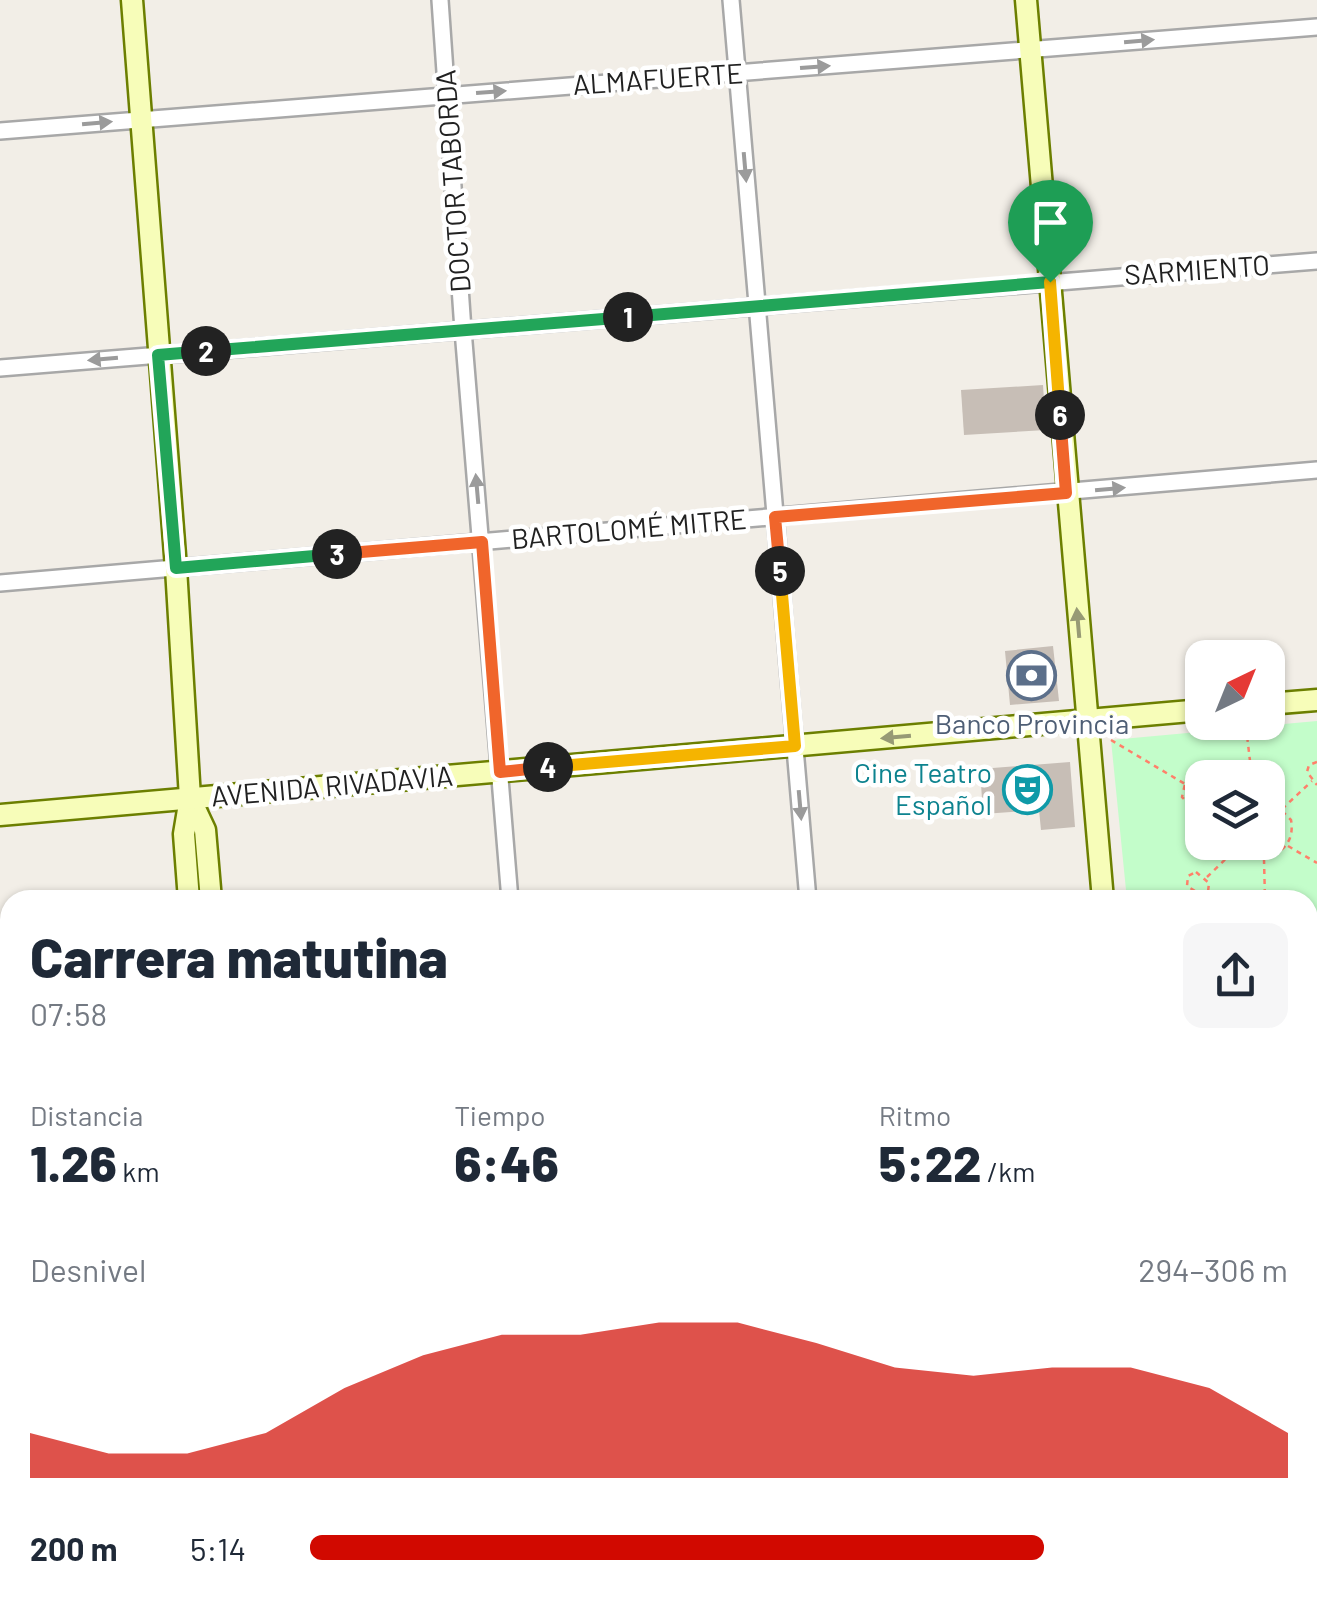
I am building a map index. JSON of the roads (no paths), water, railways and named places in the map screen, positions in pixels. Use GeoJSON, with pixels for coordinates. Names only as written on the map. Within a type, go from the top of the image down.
{"type":"FeatureCollection","features":[{"type":"Feature","properties":{"kind":"main road"},"geometry":{"type":"LineString","coordinates":[[132,0],[176,568],[190,798],[184,834],[187,890]]}},
{"type":"Feature","properties":{"kind":"main road"},"geometry":{"type":"LineString","coordinates":[[1026,0],[1102,890]]}},
{"type":"Feature","properties":{"kind":"main road"},"geometry":{"type":"LineString","coordinates":[[1285,703],[1317,700]]}},
{"type":"Feature","properties":{"kind":"main road","name":"AVENIDA RIVADAVIA"},"geometry":{"type":"LineString","coordinates":[[0,816],[1185,711]]}},
{"type":"Feature","properties":{"kind":"main road"},"geometry":{"type":"LineString","coordinates":[[190,798],[205,830],[210,890]]}},
{"type":"Feature","properties":{"kind":"street","name":"DOCTOR TABORDA"},"geometry":{"type":"LineString","coordinates":[[440,0],[509,890]]}},
{"type":"Feature","properties":{"kind":"street"},"geometry":{"type":"LineString","coordinates":[[731,0],[807,890]]}},
{"type":"Feature","properties":{"kind":"street","name":"ALMAFUERTE"},"geometry":{"type":"LineString","coordinates":[[0,131],[1317,27]]}},
{"type":"Feature","properties":{"kind":"street","name":"SARMIENTO"},"geometry":{"type":"LineString","coordinates":[[0,368],[1317,261]]}},
{"type":"Feature","properties":{"kind":"street","name":"BARTOLOMÉ MITRE"},"geometry":{"type":"LineString","coordinates":[[0,583],[1317,470]]}},
{"type":"Feature","properties":{"kind":"place","name":"Banco Provincia"},"geometry":{"type":"Point","coordinates":[1032,676]}},
{"type":"Feature","properties":{"kind":"place","name":"Cine Teatro Español"},"geometry":{"type":"Point","coordinates":[1027,789]}}]}
